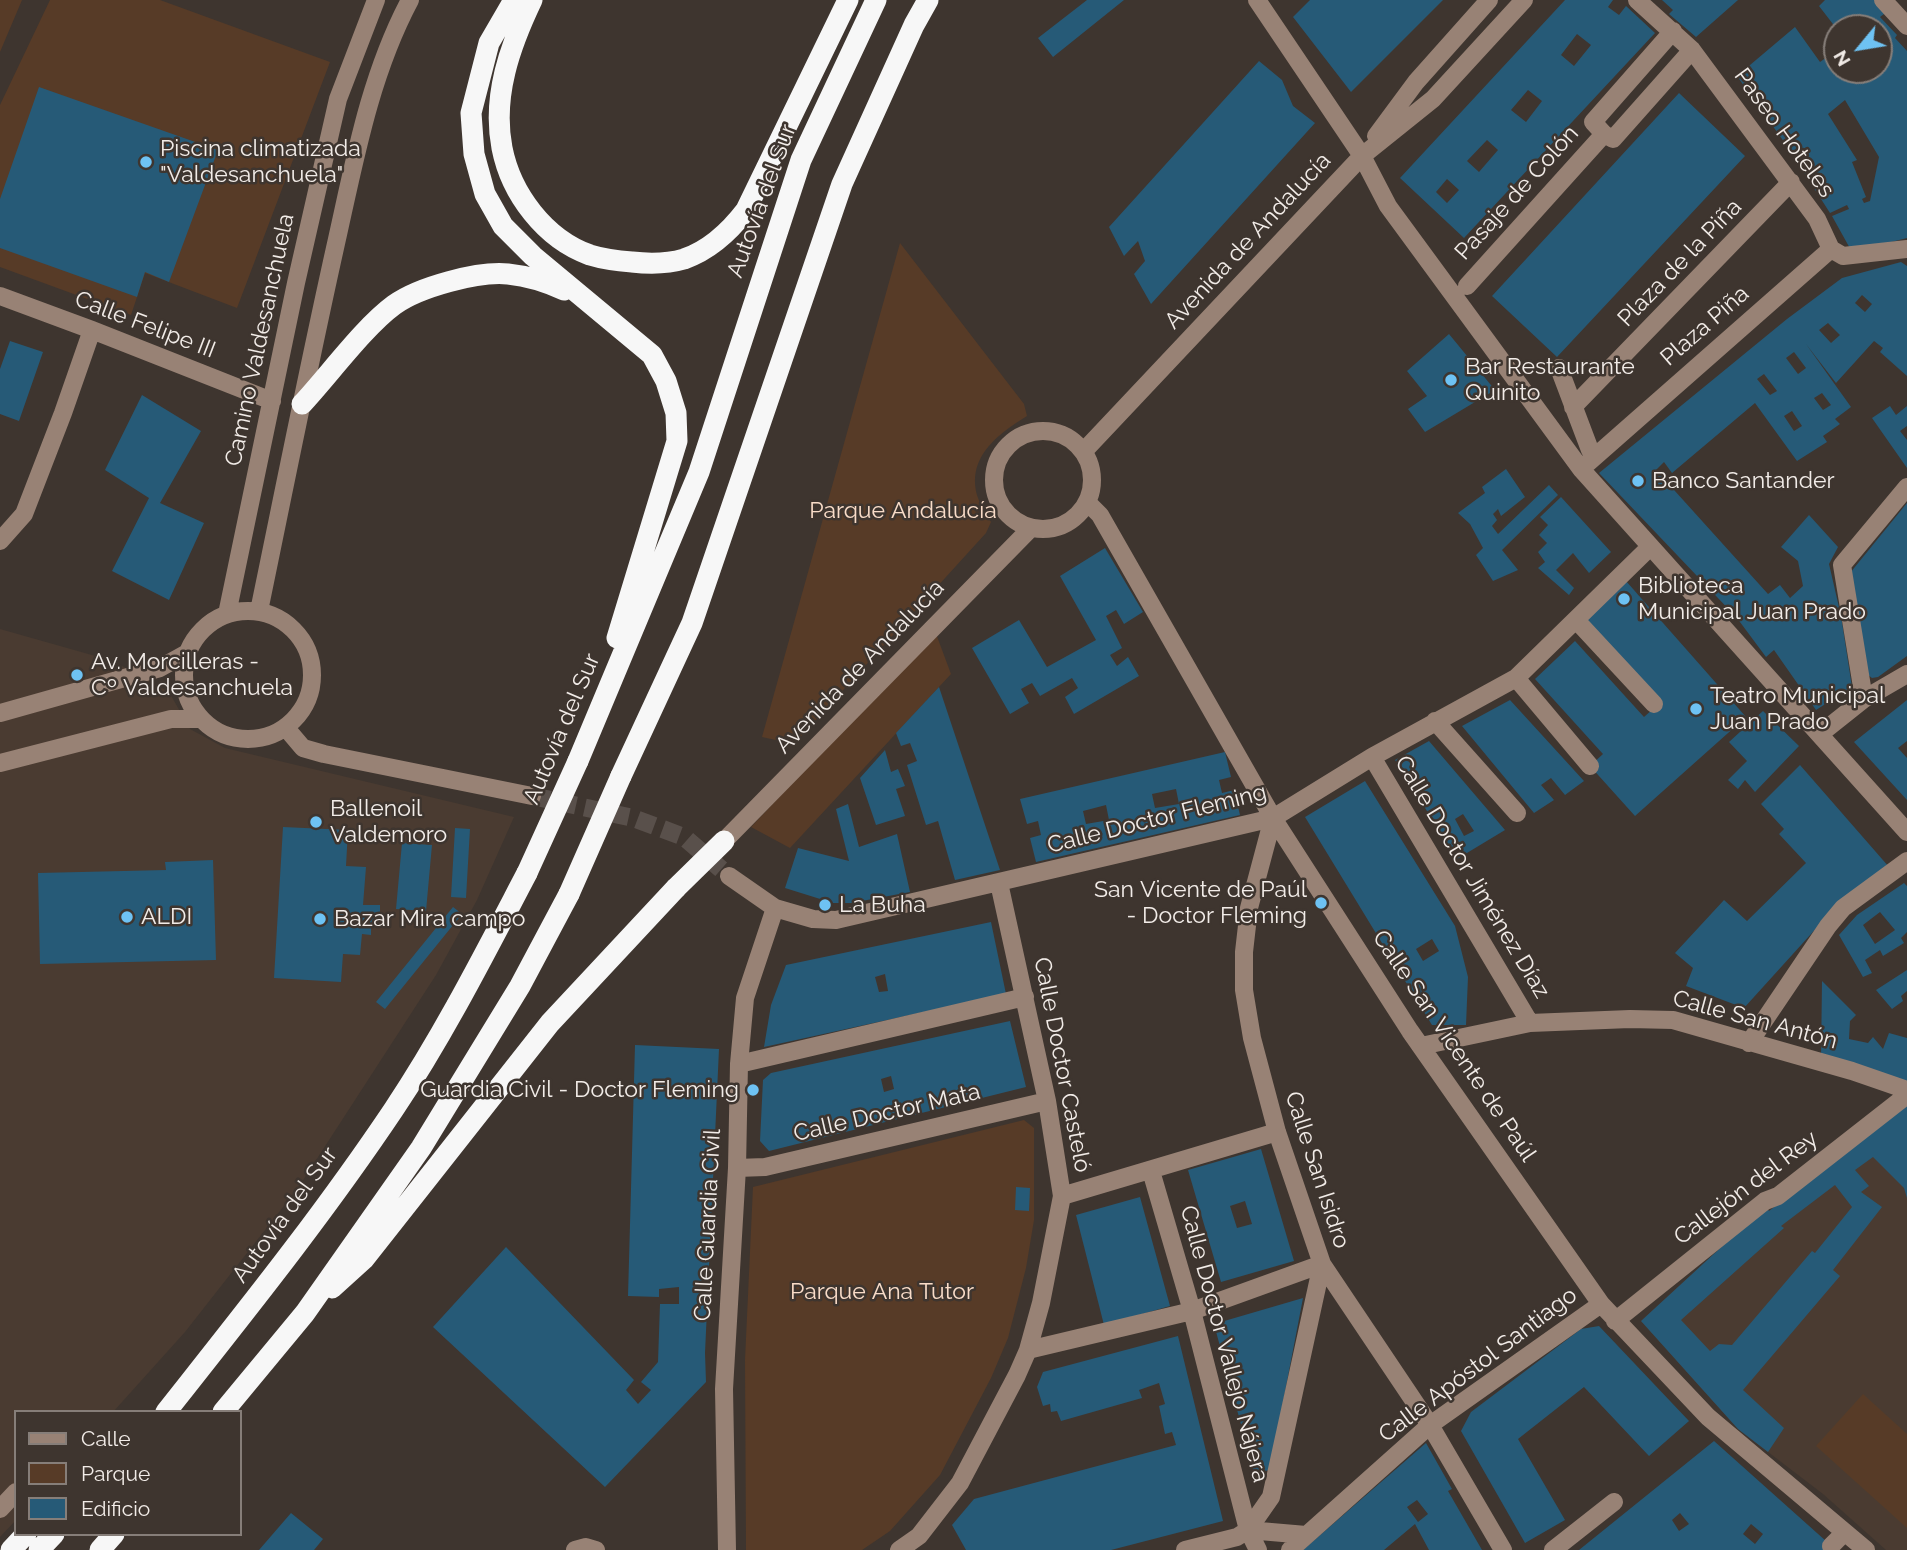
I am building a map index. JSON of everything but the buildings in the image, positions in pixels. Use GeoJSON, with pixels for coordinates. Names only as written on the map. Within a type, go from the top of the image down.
{"type":"FeatureCollection","features":[{"type":"Feature","properties":{"kind":"highway"},"geometry":{"type":"LineString","coordinates":[[514,0],[489,43],[471,113],[474,154],[485,194],[503,226],[533,256],[652,355],[666,381],[676,413],[677,441],[628,599],[597,716]]}},
{"type":"Feature","properties":{"kind":"highway"},"geometry":{"type":"LineString","coordinates":[[532,0],[515,35],[504,71],[500,119],[502,148],[510,174],[529,210],[554,235],[589,255],[652,265],[684,259],[708,247],[730,230],[746,210],[848,0]]}},
{"type":"Feature","properties":{"kind":"highway","name":"Autovía del Sur"},"geometry":{"type":"LineString","coordinates":[[168,1410],[279,1271],[395,1108],[447,1024],[527,873],[578,761],[699,472],[801,160],[876,0]]}},
{"type":"Feature","properties":{"kind":"highway"},"geometry":{"type":"LineString","coordinates":[[225,1410],[305,1313],[421,1148],[520,986],[569,894],[692,623],[842,184],[928,0]]}},
{"type":"Feature","properties":{"kind":"highway"},"geometry":{"type":"LineString","coordinates":[[302,404],[363,335],[395,305],[430,288],[463,278],[506,274],[548,282],[582,299]]}},
{"type":"Feature","properties":{"kind":"highway"},"geometry":{"type":"LineString","coordinates":[[305,1313],[364,1259],[550,1023],[676,888],[724,841]]}},
{"type":"Feature","properties":{"kind":"highway"},"geometry":{"type":"LineString","coordinates":[[11,1550],[24,1536]]}},
{"type":"Feature","properties":{"kind":"highway"},"geometry":{"type":"LineString","coordinates":[[39,1550],[52,1536]]}},
{"type":"Feature","properties":{"kind":"highway"},"geometry":{"type":"LineString","coordinates":[[100,1550],[112,1536]]}},
{"type":"Feature","properties":{"kind":"street","name":"Camino Valdesanchuela"},"geometry":{"type":"LineString","coordinates":[[227,614],[296,283],[338,99],[376,0]]}},
{"type":"Feature","properties":{"kind":"street"},"geometry":{"type":"LineString","coordinates":[[260,611],[355,157],[372,90],[410,0]]}},
{"type":"Feature","properties":{"kind":"street"},"geometry":{"type":"LineString","coordinates":[[1257,0],[1362,156],[1388,206],[1581,468],[1907,832]]}},
{"type":"Feature","properties":{"kind":"street","name":"Avenida de Andalucía"},"geometry":{"type":"LineString","coordinates":[[1083,452],[1362,156],[1416,82],[1489,0]]}},
{"type":"Feature","properties":{"kind":"street","name":"Avenida de Andalucía"},"geometry":{"type":"LineString","coordinates":[[1362,156],[1433,99],[1524,0]]}},
{"type":"Feature","properties":{"kind":"street"},"geometry":{"type":"LineString","coordinates":[[1637,0],[1673,31]]}},
{"type":"Feature","properties":{"kind":"street"},"geometry":{"type":"LineString","coordinates":[[1882,0],[1907,26]]}},
{"type":"Feature","properties":{"kind":"street","name":"Paseo Hoteles"},"geometry":{"type":"LineString","coordinates":[[1673,31],[1692,50],[1791,182],[1817,219],[1831,248]]}},
{"type":"Feature","properties":{"kind":"street","name":"Pasaje de Colón"},"geometry":{"type":"LineString","coordinates":[[1673,31],[1593,121],[1604,134],[1613,139],[1692,50]]}},
{"type":"Feature","properties":{"kind":"street","name":"Pasaje de Colón"},"geometry":{"type":"LineString","coordinates":[[1467,286],[1604,134]]}},
{"type":"Feature","properties":{"kind":"street","name":"Plaza de la Piña"},"geometry":{"type":"LineString","coordinates":[[1573,407],[1791,182]]}},
{"type":"Feature","properties":{"kind":"street"},"geometry":{"type":"LineString","coordinates":[[1831,248],[1843,256],[1907,249]]}},
{"type":"Feature","properties":{"kind":"street","name":"Plaza Piña"},"geometry":{"type":"LineString","coordinates":[[1581,468],[1831,248]]}},
{"type":"Feature","properties":{"kind":"street","name":"Calle Felipe III"},"geometry":{"type":"LineString","coordinates":[[0,296],[272,401]]}},
{"type":"Feature","properties":{"kind":"street"},"geometry":{"type":"LineString","coordinates":[[0,541],[24,514],[64,413],[92,330]]}},
{"type":"Feature","properties":{"kind":"street"},"geometry":{"type":"LineString","coordinates":[[1559,368],[1590,450],[1595,456]]}},
{"type":"Feature","properties":{"kind":"street"},"geometry":{"type":"LineString","coordinates":[[1031,432],[1055,432],[1071,439],[1088,461],[1092,479],[1087,502],[1070,521],[1053,528],[1031,528],[1020,524],[1005,511],[996,496],[995,468],[1001,453],[1013,440],[1031,432]]}},
{"type":"Feature","properties":{"kind":"street"},"geometry":{"type":"LineString","coordinates":[[1864,699],[1842,565],[1907,487]]}},
{"type":"Feature","properties":{"kind":"street","name":"Calle San Vicente de Paúl"},"geometry":{"type":"LineString","coordinates":[[1087,502],[1100,515],[1273,818],[1421,1046],[1601,1304],[1707,1417],[1866,1550]]}},
{"type":"Feature","properties":{"kind":"street","name":"Avenida de Andalucía"},"geometry":{"type":"LineString","coordinates":[[724,841],[1031,528]]}},
{"type":"Feature","properties":{"kind":"street","name":"Calle Doctor Fleming"},"geometry":{"type":"LineString","coordinates":[[729,876],[775,908],[813,919],[836,920],[1273,818],[1371,757],[1516,678],[1650,547]]}},
{"type":"Feature","properties":{"kind":"street"},"geometry":{"type":"LineString","coordinates":[[260,611],[279,619],[297,632],[308,651],[313,672],[310,694],[301,713],[286,728],[269,737],[250,741],[214,731],[199,719],[184,687],[183,670],[187,653],[196,636],[210,623],[227,614],[260,611]]}},
{"type":"Feature","properties":{"kind":"street"},"geometry":{"type":"LineString","coordinates":[[1576,620],[1654,704]]}},
{"type":"Feature","properties":{"kind":"street"},"geometry":{"type":"LineString","coordinates":[[0,713],[160,668],[187,653]]}},
{"type":"Feature","properties":{"kind":"street"},"geometry":{"type":"LineString","coordinates":[[1820,734],[1864,699],[1907,674]]}},
{"type":"Feature","properties":{"kind":"street"},"geometry":{"type":"LineString","coordinates":[[1516,678],[1590,766]]}},
{"type":"Feature","properties":{"kind":"street"},"geometry":{"type":"LineString","coordinates":[[0,763],[171,719],[199,719]]}},
{"type":"Feature","properties":{"kind":"street"},"geometry":{"type":"LineString","coordinates":[[1436,721],[1517,813]]}},
{"type":"Feature","properties":{"kind":"street"},"geometry":{"type":"LineString","coordinates":[[286,728],[303,748],[324,754],[532,796]]}},
{"type":"Feature","properties":{"kind":"street","name":"Calle Doctor Jiménez Díaz"},"geometry":{"type":"LineString","coordinates":[[1371,757],[1530,1023]]}},
{"type":"Feature","properties":{"kind":"street","name":"Calle San Isidro"},"geometry":{"type":"LineString","coordinates":[[1248,1530],[1270,1497],[1322,1264],[1276,1132],[1252,1038],[1244,978],[1249,908],[1273,818]]}},
{"type":"Feature","properties":{"kind":"street"},"geometry":{"type":"LineString","coordinates":[[1749,1043],[1843,908],[1907,861]]}},
{"type":"Feature","properties":{"kind":"street","name":"Calle Doctor Casteló"},"geometry":{"type":"LineString","coordinates":[[900,1550],[924,1543],[960,1483],[1017,1375],[1028,1350],[1041,1303],[1062,1196],[1047,1101],[999,883]]}},
{"type":"Feature","properties":{"kind":"street","name":"Calle Guardia Civil"},"geometry":{"type":"LineString","coordinates":[[727,1550],[724,1389],[737,1168],[739,1064],[745,998],[775,908]]}},
{"type":"Feature","properties":{"kind":"street"},"geometry":{"type":"LineString","coordinates":[[739,1064],[1025,997]]}},
{"type":"Feature","properties":{"kind":"street","name":"Calle San Antón"},"geometry":{"type":"LineString","coordinates":[[1421,1046],[1530,1023],[1616,1019],[1673,1020],[1852,1071],[1907,1092]]}},
{"type":"Feature","properties":{"kind":"street","name":"Callejón del Rey"},"geometry":{"type":"LineString","coordinates":[[1615,1321],[1765,1201],[1778,1196],[1907,1092]]}},
{"type":"Feature","properties":{"kind":"street","name":"Calle Doctor Mata"},"geometry":{"type":"LineString","coordinates":[[737,1168],[765,1167],[1047,1101]]}},
{"type":"Feature","properties":{"kind":"street"},"geometry":{"type":"LineString","coordinates":[[1062,1196],[1276,1132]]}},
{"type":"Feature","properties":{"kind":"street","name":"Calle Doctor Vallejo Nájera"},"geometry":{"type":"LineString","coordinates":[[1151,1171],[1192,1311],[1248,1530],[1258,1550]]}},
{"type":"Feature","properties":{"kind":"street"},"geometry":{"type":"LineString","coordinates":[[1028,1350],[1192,1311],[1322,1264],[1430,1425],[1503,1550]]}},
{"type":"Feature","properties":{"kind":"street","name":"Calle Apóstol Santiago"},"geometry":{"type":"LineString","coordinates":[[1290,1550],[1430,1425],[1601,1304]]}},
{"type":"Feature","properties":{"kind":"street"},"geometry":{"type":"LineString","coordinates":[[0,1509],[14,1494]]}},
{"type":"Feature","properties":{"kind":"street"},"geometry":{"type":"LineString","coordinates":[[1553,1550],[1614,1502]]}},
{"type":"Feature","properties":{"kind":"street"},"geometry":{"type":"LineString","coordinates":[[1185,1550],[1237,1536],[1248,1530],[1306,1535]]}},
{"type":"Feature","properties":{"kind":"street"},"geometry":{"type":"LineString","coordinates":[[1831,1546],[1845,1532]]}},
{"type":"Feature","properties":{"kind":"street"},"geometry":{"type":"LineString","coordinates":[[575,1550],[586,1547],[596,1550]]}},
{"type":"Feature","properties":{"kind":"shaded area"},"geometry":{"type":"Polygon","coordinates":[[[0,629],[113,661],[169,692],[190,729],[225,748],[514,817],[477,900],[436,975],[298,1188],[185,1332],[115,1410],[14,1410],[14,1522],[0,1537],[0,629]]]}},
{"type":"Feature","properties":{"kind":"shaded area"},"geometry":{"type":"Polygon","coordinates":[[[1907,1105],[1907,1550],[1886,1550],[1823,1494],[1738,1429],[1641,1321],[1766,1206],[1770,1210],[1907,1105]]]}},
{"type":"Feature","properties":{"kind":"green space"},"geometry":{"type":"Polygon","coordinates":[[[0,0],[22,0],[0,52],[0,0]]]}},
{"type":"Feature","properties":{"kind":"green space","name":"Piscina climatizada \"Valdesanchuela\""},"geometry":{"type":"Polygon","coordinates":[[[50,0],[160,0],[330,62],[237,308],[145,273],[131,315],[0,267],[0,105],[50,0]]]}},
{"type":"Feature","properties":{"kind":"green space","name":"Parque Andalucía"},"geometry":{"type":"Polygon","coordinates":[[[900,243],[1024,404],[1027,416],[995,439],[980,459],[975,484],[979,501],[991,522],[986,533],[794,744],[762,737],[900,243]]]}},
{"type":"Feature","properties":{"kind":"green space"},"geometry":{"type":"Polygon","coordinates":[[[935,631],[951,674],[790,848],[751,827],[935,631]]]}},
{"type":"Feature","properties":{"kind":"green space","name":"Parque Ana Tutor"},"geometry":{"type":"Polygon","coordinates":[[[1024,1120],[1034,1128],[1034,1220],[1026,1268],[1008,1338],[991,1378],[940,1475],[890,1531],[862,1550],[746,1550],[745,1360],[753,1187],[1024,1120]]]}},
{"type":"Feature","properties":{"kind":"green space"},"geometry":{"type":"Polygon","coordinates":[[[1863,1394],[1907,1434],[1907,1528],[1816,1446],[1863,1394]]]}},
{"type":"Feature","properties":{"kind":"tunnel"},"geometry":{"type":"LineString","coordinates":[[532,796],[633,818],[684,837],[729,876]]}},
{"type":"Feature","properties":{"kind":"place","name":"Piscina climatizada \"Valdesanchuela\""},"geometry":{"type":"Point","coordinates":[146,162]}},
{"type":"Feature","properties":{"kind":"place","name":"Bar Restaurante Quinito"},"geometry":{"type":"Point","coordinates":[1451,380]}},
{"type":"Feature","properties":{"kind":"place","name":"Banco Santander"},"geometry":{"type":"Point","coordinates":[1638,481]}},
{"type":"Feature","properties":{"kind":"place","name":"Biblioteca Municipal Juan Prado"},"geometry":{"type":"Point","coordinates":[1624,599]}},
{"type":"Feature","properties":{"kind":"place","name":"Av. Morcilleras - Cº Valdesanchuela"},"geometry":{"type":"Point","coordinates":[77,675]}},
{"type":"Feature","properties":{"kind":"place","name":"Teatro Municipal Juan Prado"},"geometry":{"type":"Point","coordinates":[1696,709]}},
{"type":"Feature","properties":{"kind":"place","name":"Ballenoil Valdemoro"},"geometry":{"type":"Point","coordinates":[316,822]}},
{"type":"Feature","properties":{"kind":"place","name":"San Vicente de Paúl - Doctor Fleming"},"geometry":{"type":"Point","coordinates":[1321,903]}},
{"type":"Feature","properties":{"kind":"place","name":"La Buha"},"geometry":{"type":"Point","coordinates":[825,905]}},
{"type":"Feature","properties":{"kind":"place","name":"ALDI"},"geometry":{"type":"Point","coordinates":[127,917]}},
{"type":"Feature","properties":{"kind":"place","name":"Bazar Mira campo"},"geometry":{"type":"Point","coordinates":[320,919]}},
{"type":"Feature","properties":{"kind":"place","name":"Guardia Civil - Doctor Fleming"},"geometry":{"type":"Point","coordinates":[753,1090]}}]}
